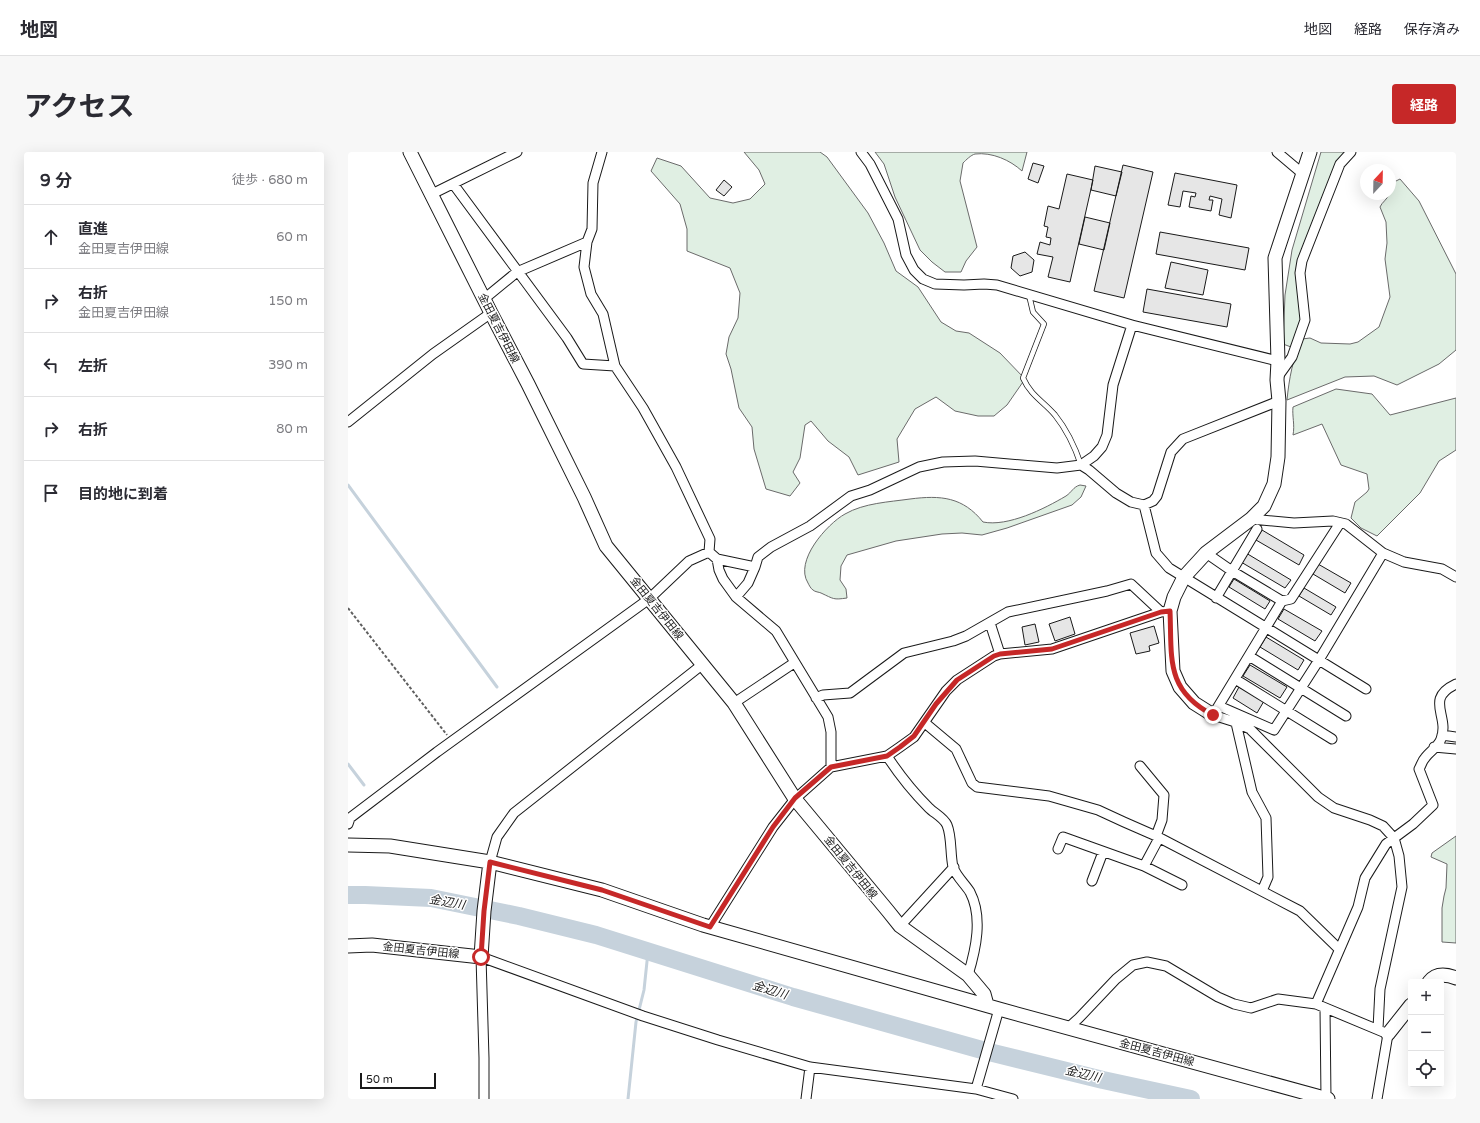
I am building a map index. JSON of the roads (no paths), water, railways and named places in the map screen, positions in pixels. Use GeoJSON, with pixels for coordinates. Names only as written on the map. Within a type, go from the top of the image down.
{"type":"FeatureCollection","features":[{"type":"Feature","properties":{"kind":"main road","name":"金田夏吉伊田線"},"geometry":{"type":"LineString","coordinates":[[410,152],[491,314],[528,384],[584,497],[606,546],[734,703],[795,798],[900,926],[968,975],[984,994],[994,1010]]}},
{"type":"Feature","properties":{"kind":"main road"},"geometry":{"type":"LineString","coordinates":[[1216,711],[1194,703],[1180,688],[1173,671],[1166,611],[1184,578],[1206,553],[1254,524],[1274,484],[1278,457],[1279,401],[1277,380],[1278,361],[1275,258],[1310,152]]}},
{"type":"Feature","properties":{"kind":"main road","name":"金田夏吉伊田線"},"geometry":{"type":"LineString","coordinates":[[348,845],[390,846],[490,862],[602,890],[710,927],[994,1010],[1068,1028],[1327,1099]]}},
{"type":"Feature","properties":{"kind":"main road"},"geometry":{"type":"LineString","coordinates":[[481,953],[490,862]]}},
{"type":"Feature","properties":{"kind":"main road","name":"金田夏吉伊田線"},"geometry":{"type":"LineString","coordinates":[[348,946],[372,945],[481,953]]}},
{"type":"Feature","properties":{"kind":"main road"},"geometry":{"type":"LineString","coordinates":[[1431,979],[1440,975],[1448,975],[1456,978]]}},
{"type":"Feature","properties":{"kind":"main road"},"geometry":{"type":"LineString","coordinates":[[1383,1032],[1408,1008]]}},
{"type":"Feature","properties":{"kind":"street"},"geometry":{"type":"LineString","coordinates":[[432,194],[517,152]]}},
{"type":"Feature","properties":{"kind":"street"},"geometry":{"type":"LineString","coordinates":[[602,152],[593,183],[592,229],[587,242],[584,267],[591,294],[603,314],[615,366],[643,408],[676,467],[710,539],[709,552]]}},
{"type":"Feature","properties":{"kind":"street"},"geometry":{"type":"LineString","coordinates":[[861,152],[870,164],[898,219],[906,255],[914,270],[923,278],[935,284],[997,285],[1132,325],[1278,361]]}},
{"type":"Feature","properties":{"kind":"street"},"geometry":{"type":"LineString","coordinates":[[1277,152],[1303,174]]}},
{"type":"Feature","properties":{"kind":"street"},"geometry":{"type":"LineString","coordinates":[[1277,380],[1292,357],[1305,320],[1300,273],[1302,261],[1340,164],[1351,152]]}},
{"type":"Feature","properties":{"kind":"street"},"geometry":{"type":"LineString","coordinates":[[454,184],[517,272],[567,338],[583,364],[615,366]]}},
{"type":"Feature","properties":{"kind":"street"},"geometry":{"type":"LineString","coordinates":[[484,299],[517,272],[587,242]]}},
{"type":"Feature","properties":{"kind":"street"},"geometry":{"type":"LineString","coordinates":[[348,422],[433,354],[491,314]]}},
{"type":"Feature","properties":{"kind":"street"},"geometry":{"type":"LineString","coordinates":[[736,597],[748,583],[758,557],[771,547],[810,526],[851,496],[870,490],[919,467],[943,462],[975,461],[1057,468],[1081,465],[1094,456],[1102,447],[1107,435],[1113,385],[1132,325]]}},
{"type":"Feature","properties":{"kind":"street"},"geometry":{"type":"LineString","coordinates":[[1081,465],[1116,493],[1131,502],[1144,505],[1153,501],[1157,496],[1171,452],[1182,439],[1279,401]]}},
{"type":"Feature","properties":{"kind":"street"},"geometry":{"type":"LineString","coordinates":[[1144,505],[1156,553],[1168,568],[1366,689]]}},
{"type":"Feature","properties":{"kind":"street"},"geometry":{"type":"LineString","coordinates":[[1216,598],[1232,571],[1254,524],[1333,522],[1346,524],[1383,553],[1404,562],[1442,569],[1456,577]]}},
{"type":"Feature","properties":{"kind":"street"},"geometry":{"type":"LineString","coordinates":[[1206,553],[1232,571],[1282,601],[1292,599],[1340,523]]}},
{"type":"Feature","properties":{"kind":"street"},"geometry":{"type":"LineString","coordinates":[[348,824],[350,818],[452,741],[649,599],[689,561],[709,552]]}},
{"type":"Feature","properties":{"kind":"street"},"geometry":{"type":"LineString","coordinates":[[709,552],[717,559],[755,566]]}},
{"type":"Feature","properties":{"kind":"street"},"geometry":{"type":"LineString","coordinates":[[1216,711],[1274,730],[1319,660],[1383,553]]}},
{"type":"Feature","properties":{"kind":"street"},"geometry":{"type":"LineString","coordinates":[[717,559],[719,570],[736,597],[776,631],[828,717],[831,732],[831,767]]}},
{"type":"Feature","properties":{"kind":"street"},"geometry":{"type":"LineString","coordinates":[[816,698],[823,695],[850,693],[904,653],[953,641],[966,636],[1008,612],[1107,591],[1131,584],[1166,611]]}},
{"type":"Feature","properties":{"kind":"street"},"geometry":{"type":"LineString","coordinates":[[1216,711],[1282,601]]}},
{"type":"Feature","properties":{"kind":"street"},"geometry":{"type":"LineString","coordinates":[[710,927],[773,827],[795,798],[831,767],[887,756],[914,736],[925,723],[940,700],[957,680],[994,656],[1000,654],[1052,649],[1166,611]]}},
{"type":"Feature","properties":{"kind":"street"},"geometry":{"type":"LineString","coordinates":[[990,623],[1000,654]]}},
{"type":"Feature","properties":{"kind":"street"},"geometry":{"type":"LineString","coordinates":[[1250,656],[1346,716]]}},
{"type":"Feature","properties":{"kind":"street"},"geometry":{"type":"LineString","coordinates":[[734,703],[794,663]]}},
{"type":"Feature","properties":{"kind":"street"},"geometry":{"type":"LineString","coordinates":[[490,862],[497,836],[514,813],[703,664]]}},
{"type":"Feature","properties":{"kind":"street"},"geometry":{"type":"LineString","coordinates":[[1235,679],[1332,739]]}},
{"type":"Feature","properties":{"kind":"street"},"geometry":{"type":"LineString","coordinates":[[1316,1004],[1358,907],[1365,878],[1386,844],[1413,824],[1434,805],[1419,770],[1424,759],[1441,740],[1443,726],[1439,704],[1442,694],[1448,688],[1456,684]]}},
{"type":"Feature","properties":{"kind":"street"},"geometry":{"type":"LineString","coordinates":[[1216,711],[1236,723],[1250,729],[1318,797],[1334,808],[1383,826],[1394,838],[1400,856],[1402,887],[1380,989],[1383,1032],[1377,1099]]}},
{"type":"Feature","properties":{"kind":"street"},"geometry":{"type":"LineString","coordinates":[[925,723],[956,749],[972,783],[977,787],[1049,796],[1098,810],[1158,837],[1300,911],[1339,949]]}},
{"type":"Feature","properties":{"kind":"street"},"geometry":{"type":"LineString","coordinates":[[1236,723],[1252,792],[1266,818],[1268,877],[1262,891]]}},
{"type":"Feature","properties":{"kind":"street"},"geometry":{"type":"LineString","coordinates":[[1442,735],[1456,737]]}},
{"type":"Feature","properties":{"kind":"street"},"geometry":{"type":"LineString","coordinates":[[1434,747],[1456,749]]}},
{"type":"Feature","properties":{"kind":"street"},"geometry":{"type":"LineString","coordinates":[[887,756],[904,782],[930,810],[946,824],[952,847],[954,867],[976,905],[977,930],[972,963],[968,975]]}},
{"type":"Feature","properties":{"kind":"street"},"geometry":{"type":"LineString","coordinates":[[1140,766],[1164,795],[1162,820],[1158,837],[1144,866]]}},
{"type":"Feature","properties":{"kind":"street"},"geometry":{"type":"LineString","coordinates":[[1058,849],[1063,837],[1144,866],[1182,885]]}},
{"type":"Feature","properties":{"kind":"street"},"geometry":{"type":"LineString","coordinates":[[1092,882],[1103,852]]}},
{"type":"Feature","properties":{"kind":"street"},"geometry":{"type":"LineString","coordinates":[[900,926],[954,867]]}},
{"type":"Feature","properties":{"kind":"street"},"geometry":{"type":"LineString","coordinates":[[484,1099],[481,953],[651,1018],[718,1040],[810,1067],[976,1089],[1013,1099]]}},
{"type":"Feature","properties":{"kind":"street"},"geometry":{"type":"LineString","coordinates":[[1068,1028],[1116,979],[1133,965],[1147,962],[1166,966],[1218,997],[1234,1004],[1251,1008],[1278,999],[1316,1004],[1383,1032]]}},
{"type":"Feature","properties":{"kind":"street"},"geometry":{"type":"LineString","coordinates":[[1325,1008],[1327,1099]]}},
{"type":"Feature","properties":{"kind":"street"},"geometry":{"type":"LineString","coordinates":[[976,1089],[994,1010]]}},
{"type":"Feature","properties":{"kind":"street"},"geometry":{"type":"LineString","coordinates":[[806,1099],[810,1067]]}},
{"type":"Feature","properties":{"kind":"lane"},"geometry":{"type":"LineString","coordinates":[[1029,295],[1033,312],[1044,324],[1023,378],[1031,393],[1050,410],[1061,424],[1070,438],[1081,465]]}},
{"type":"Feature","properties":{"kind":"waterway"},"geometry":{"type":"LineString","coordinates":[[348,485],[497,687]]}},
{"type":"Feature","properties":{"kind":"waterway"},"geometry":{"type":"LineString","coordinates":[[348,764],[364,785]]}},
{"type":"Feature","properties":{"kind":"waterway","name":"金辺川"},"geometry":{"type":"LineString","coordinates":[[348,895],[431,898],[519,916],[596,935],[793,997],[989,1052],[1103,1080],[1191,1099]]}},
{"type":"Feature","properties":{"kind":"waterway"},"geometry":{"type":"LineString","coordinates":[[628,1099],[636,1022],[644,990],[648,952]]}}]}
